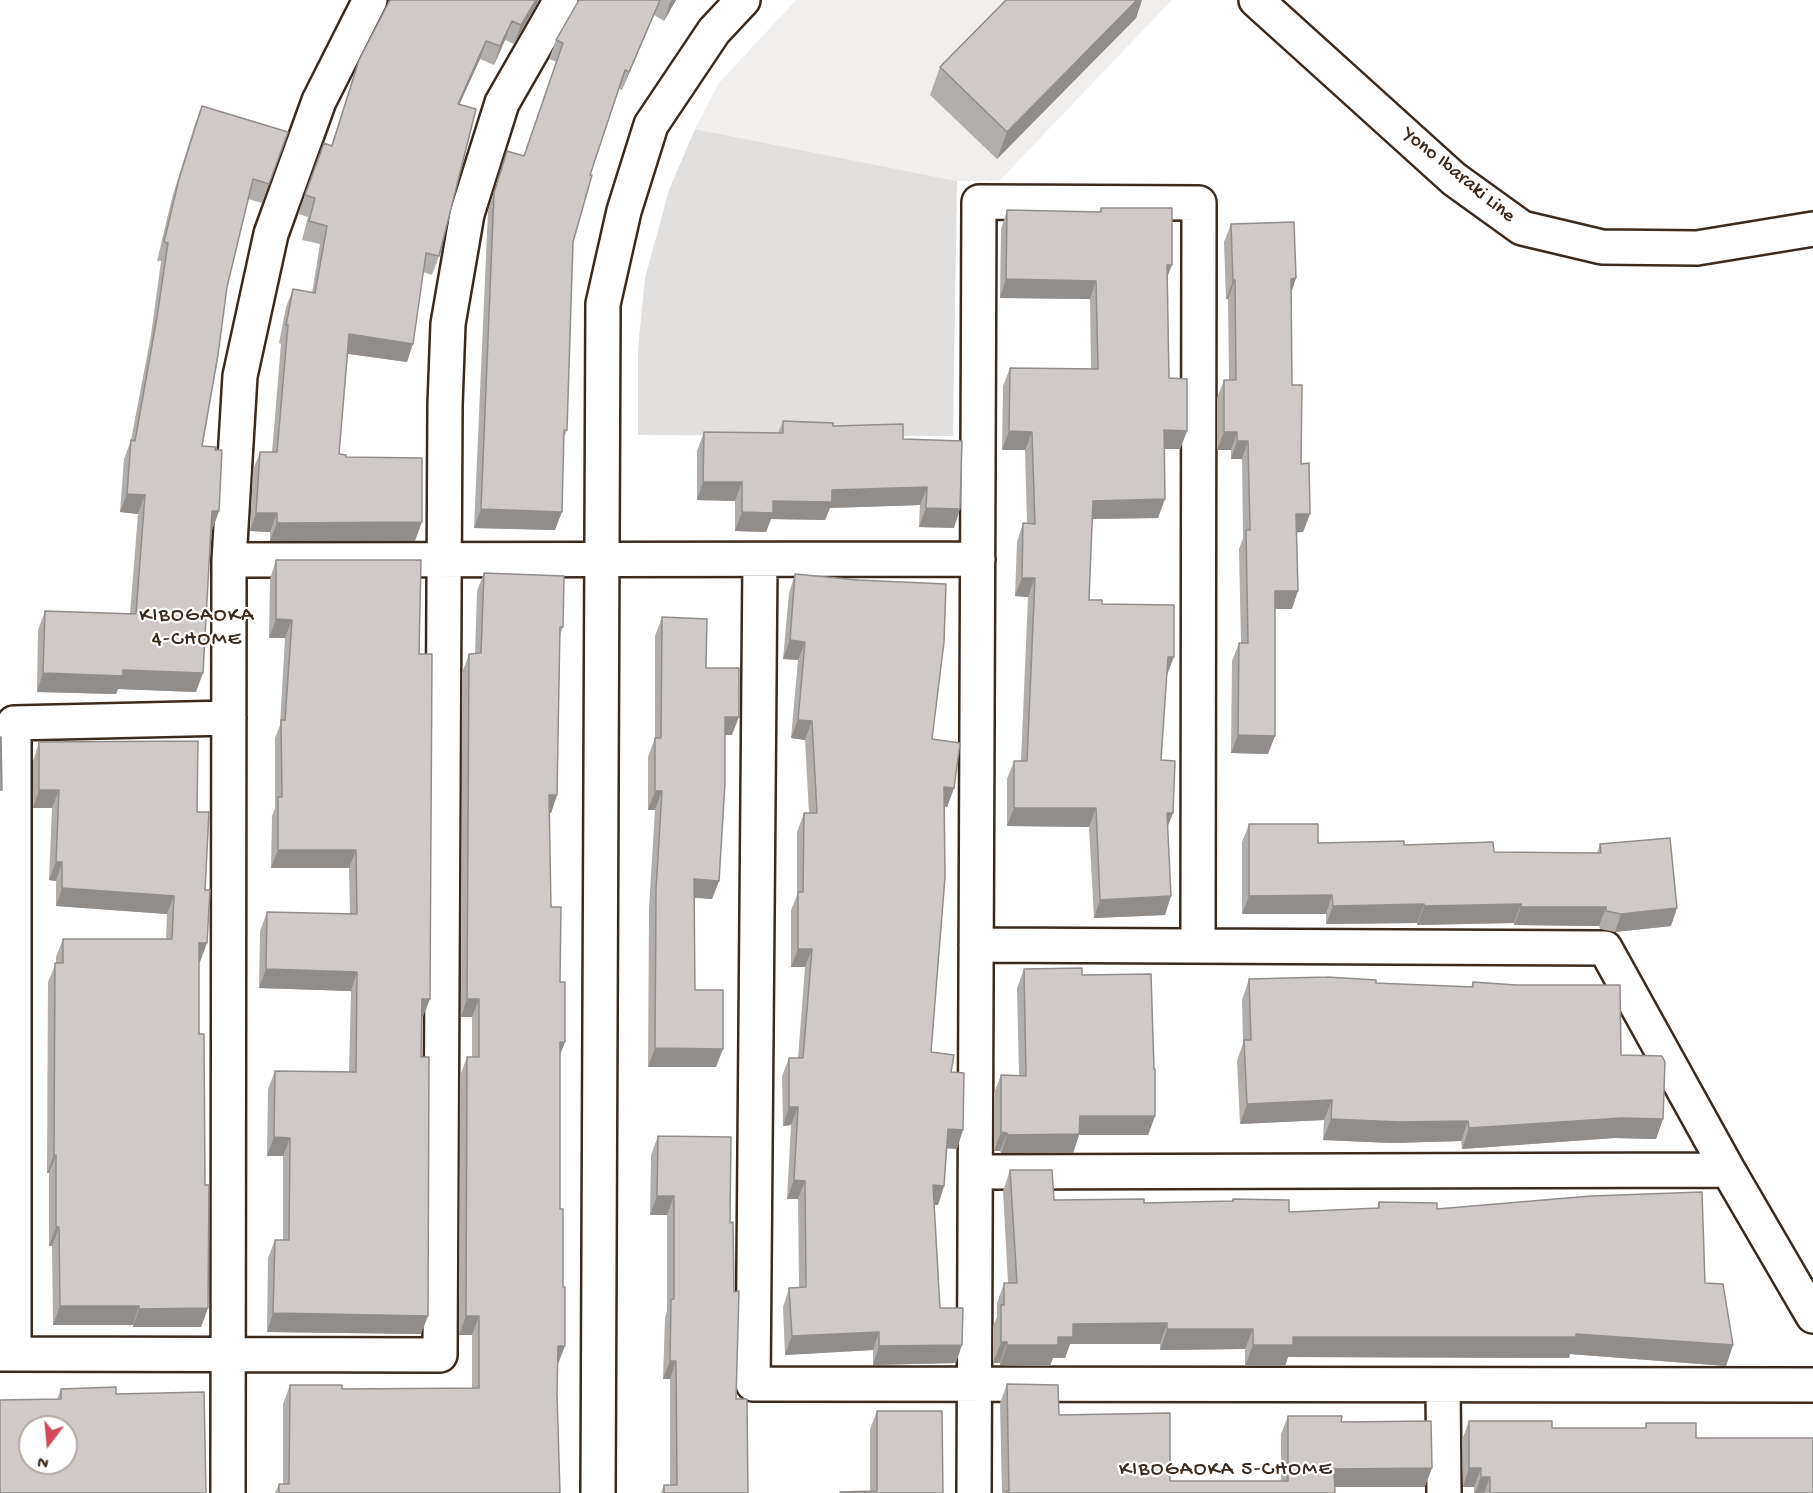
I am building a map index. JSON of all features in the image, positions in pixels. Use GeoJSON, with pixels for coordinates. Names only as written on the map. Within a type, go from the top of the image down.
{"type":"FeatureCollection","features":[{"type":"Feature","properties":{"kind":"street"},"geometry":{"type":"LineString","coordinates":[[228,1493],[229,560],[240,376],[271,234],[319,101],[370,0]]}},
{"type":"Feature","properties":{"kind":"street"},"geometry":{"type":"LineString","coordinates":[[229,718],[14,723],[7,920],[7,1354],[440,1355],[445,405],[448,324],[466,214],[502,103],[561,0]]}},
{"type":"Feature","properties":{"kind":"street"},"geometry":{"type":"LineString","coordinates":[[598,1493],[603,304],[624,211],[651,125],[714,31],[743,0]]}},
{"type":"Feature","properties":{"kind":"street","name":"Yono Ibaraki Line"},"geometry":{"type":"LineString","coordinates":[[1258,1],[1454,179],[1522,228],[1602,247],[1662,248],[1697,248],[1813,229]]}},
{"type":"Feature","properties":{"kind":"street"},"geometry":{"type":"LineString","coordinates":[[974,1493],[980,202],[1199,203],[1198,946]]}},
{"type":"Feature","properties":{"kind":"street"},"geometry":{"type":"LineString","coordinates":[[229,560],[978,560]]}},
{"type":"Feature","properties":{"kind":"street"},"geometry":{"type":"LineString","coordinates":[[760,560],[753,1384],[1813,1385]]}},
{"type":"Feature","properties":{"kind":"street"},"geometry":{"type":"LineString","coordinates":[[976,945],[1605,948],[1728,1170],[1813,1316]]}},
{"type":"Feature","properties":{"kind":"street"},"geometry":{"type":"LineString","coordinates":[[976,1172],[1728,1170]]}},
{"type":"Feature","properties":{"kind":"street"},"geometry":{"type":"LineString","coordinates":[[1443,1385],[1444,1493]]}},
{"type":"Feature","properties":{"kind":"shaded area"},"geometry":{"type":"Polygon","coordinates":[[[796,0],[1172,0],[999,181],[957,181],[695,129],[718,84],[796,0]]]}},
{"type":"Feature","properties":{"kind":"shaded area"},"geometry":{"type":"Polygon","coordinates":[[[695,129],[957,181],[953,436],[638,435],[638,349],[645,278],[669,190],[695,129]]]}},
{"type":"Feature","properties":{"kind":"building"},"geometry":{"type":"Polygon","coordinates":[[[390,0],[536,0],[521,25],[512,21],[500,46],[486,41],[458,104],[476,109],[439,256],[426,253],[413,344],[349,334],[339,454],[346,455],[346,457],[422,458],[422,522],[277,523],[277,513],[256,513],[260,452],[277,452],[288,325],[286,325],[293,289],[315,293],[327,226],[309,221],[315,198],[305,195],[324,143],[332,146],[359,60],[390,0]]]}},
{"type":"Feature","properties":{"kind":"building"},"geometry":{"type":"Polygon","coordinates":[[[579,0],[660,0],[629,72],[625,70],[590,175],[592,175],[573,242],[562,512],[481,509],[494,193],[507,151],[524,156],[563,43],[556,40],[579,0]]]}},
{"type":"Feature","properties":{"kind":"building"},"geometry":{"type":"Polygon","coordinates":[[[1006,0],[1137,0],[1007,132],[940,67],[1006,0]]]}},
{"type":"Feature","properties":{"kind":"building"},"geometry":{"type":"Polygon","coordinates":[[[202,106],[288,132],[269,184],[253,179],[227,287],[202,446],[222,450],[219,511],[212,511],[203,673],[123,670],[123,676],[43,673],[45,611],[136,614],[145,495],[127,494],[131,440],[135,441],[157,317],[168,243],[164,242],[179,179],[202,106]]]}},
{"type":"Feature","properties":{"kind":"building"},"geometry":{"type":"Polygon","coordinates":[[[1101,208],[1172,208],[1172,265],[1167,265],[1169,378],[1187,379],[1187,431],[1164,430],[1165,499],[1093,501],[1089,600],[1102,600],[1102,604],[1174,605],[1174,657],[1168,657],[1161,760],[1175,761],[1173,813],[1167,813],[1171,896],[1100,900],[1096,808],[1014,808],[1014,761],[1027,761],[1035,578],[1022,578],[1023,523],[1035,524],[1032,432],[1009,431],[1010,368],[1098,369],[1096,281],[1006,279],[1007,210],[1101,212],[1101,208]]]}},
{"type":"Feature","properties":{"kind":"building"},"geometry":{"type":"Polygon","coordinates":[[[1294,222],[1296,278],[1291,279],[1292,385],[1302,385],[1301,464],[1309,463],[1310,514],[1296,514],[1298,591],[1275,591],[1275,736],[1238,735],[1239,643],[1248,643],[1246,530],[1250,530],[1248,441],[1237,441],[1237,432],[1224,432],[1224,380],[1236,380],[1235,280],[1233,281],[1231,224],[1294,222]]]}},
{"type":"Feature","properties":{"kind":"building"},"geometry":{"type":"Polygon","coordinates":[[[783,421],[833,423],[833,426],[903,424],[903,439],[962,441],[960,509],[926,508],[927,487],[832,490],[832,502],[773,501],[773,513],[742,512],[742,482],[703,482],[704,432],[783,433],[783,421]]]}},
{"type":"Feature","properties":{"kind":"building"},"geometry":{"type":"Polygon","coordinates":[[[276,560],[421,560],[419,654],[432,654],[430,999],[422,999],[421,1057],[429,1057],[428,1316],[273,1313],[275,1240],[289,1240],[290,1138],[274,1137],[275,1071],[356,1072],[357,972],[266,969],[267,912],[357,914],[356,850],[278,850],[278,797],[282,797],[281,720],[285,720],[292,620],[276,619],[276,560]]]}},
{"type":"Feature","properties":{"kind":"building"},"geometry":{"type":"Polygon","coordinates":[[[484,573],[564,576],[563,627],[560,627],[557,795],[549,795],[551,907],[561,907],[560,982],[565,982],[565,1042],[560,1042],[560,1209],[563,1209],[565,1346],[558,1346],[560,1493],[279,1493],[279,1484],[289,1484],[290,1385],[342,1385],[342,1389],[479,1388],[479,1316],[466,1316],[467,1057],[479,1057],[479,999],[467,999],[469,654],[481,653],[484,573]]]}},
{"type":"Feature","properties":{"kind":"building"},"geometry":{"type":"Polygon","coordinates":[[[795,574],[858,580],[946,584],[944,642],[932,739],[960,743],[954,788],[944,787],[945,877],[931,1052],[954,1055],[951,1072],[964,1073],[963,1130],[948,1129],[944,1186],[933,1185],[940,1308],[963,1308],[962,1345],[879,1346],[879,1332],[792,1336],[789,1288],[806,1287],[805,1181],[794,1180],[798,1107],[789,1107],[789,1058],[803,1058],[812,949],[798,949],[798,892],[803,892],[804,813],[817,813],[812,721],[798,720],[805,642],[790,640],[795,574]]]}},
{"type":"Feature","properties":{"kind":"building"},"geometry":{"type":"Polygon","coordinates":[[[662,617],[707,619],[706,668],[739,668],[739,717],[725,717],[725,783],[719,881],[694,879],[695,990],[723,990],[723,1049],[655,1048],[656,890],[662,791],[655,791],[655,738],[661,738],[662,617]]]}},
{"type":"Feature","properties":{"kind":"building"},"geometry":{"type":"Polygon","coordinates":[[[1,737],[2,790],[0,790],[1,737]]]}},
{"type":"Feature","properties":{"kind":"building"},"geometry":{"type":"Polygon","coordinates":[[[198,741],[197,812],[209,812],[205,890],[210,890],[207,943],[199,943],[199,1034],[204,1034],[205,1185],[209,1185],[208,1308],[139,1309],[139,1306],[60,1306],[59,1227],[56,1227],[56,1155],[54,1155],[55,963],[63,963],[63,939],[172,939],[174,896],[62,888],[62,862],[56,862],[59,790],[39,790],[39,742],[198,741]]]}},
{"type":"Feature","properties":{"kind":"building"},"geometry":{"type":"Polygon","coordinates":[[[1249,824],[1318,824],[1318,843],[1404,841],[1404,845],[1493,842],[1494,852],[1601,853],[1600,844],[1670,838],[1677,908],[1621,914],[1606,911],[1606,907],[1521,907],[1521,904],[1333,906],[1332,895],[1249,896],[1249,824]]]}},
{"type":"Feature","properties":{"kind":"building"},"geometry":{"type":"Polygon","coordinates":[[[1082,968],[1082,975],[1151,974],[1155,1116],[1080,1116],[1079,1134],[1007,1135],[1001,1132],[1001,1075],[1026,1076],[1024,969],[1082,968]]]}},
{"type":"Feature","properties":{"kind":"building"},"geometry":{"type":"Polygon","coordinates":[[[1327,977],[1376,980],[1376,983],[1473,987],[1473,982],[1516,985],[1620,985],[1621,1055],[1662,1056],[1665,1062],[1663,1119],[1621,1118],[1469,1128],[1468,1121],[1400,1122],[1331,1119],[1332,1100],[1247,1104],[1244,1040],[1251,1040],[1249,979],[1327,977]]]}},
{"type":"Feature","properties":{"kind":"building"},"geometry":{"type":"Polygon","coordinates":[[[658,1136],[731,1137],[730,1223],[733,1222],[734,1292],[739,1291],[736,1399],[747,1399],[748,1493],[664,1493],[664,1485],[677,1485],[676,1361],[670,1361],[671,1299],[674,1299],[674,1196],[657,1196],[658,1136]]]}},
{"type":"Feature","properties":{"kind":"building"},"geometry":{"type":"Polygon","coordinates":[[[1010,1170],[1052,1170],[1054,1200],[1144,1199],[1144,1203],[1233,1201],[1233,1199],[1289,1200],[1289,1212],[1379,1208],[1379,1202],[1437,1203],[1437,1209],[1591,1196],[1702,1192],[1705,1283],[1723,1284],[1733,1345],[1576,1334],[1576,1337],[1293,1337],[1293,1345],[1253,1345],[1253,1329],[1167,1329],[1167,1323],[1073,1324],[1073,1337],[1058,1337],[1058,1345],[1007,1345],[1007,1342],[1001,1342],[1001,1305],[1004,1305],[1004,1283],[1017,1283],[1010,1170]]]}},
{"type":"Feature","properties":{"kind":"building"},"geometry":{"type":"Polygon","coordinates":[[[1007,1384],[1058,1385],[1059,1415],[1170,1413],[1170,1481],[1288,1481],[1288,1416],[1342,1416],[1341,1422],[1431,1421],[1432,1468],[1334,1469],[1335,1493],[1006,1493],[1009,1491],[1007,1384]]]}},
{"type":"Feature","properties":{"kind":"building"},"geometry":{"type":"Polygon","coordinates":[[[116,1387],[116,1394],[204,1392],[206,1493],[0,1493],[0,1400],[61,1399],[61,1389],[116,1387]]]}},
{"type":"Feature","properties":{"kind":"building"},"geometry":{"type":"Polygon","coordinates":[[[877,1411],[942,1411],[943,1493],[840,1493],[877,1491],[877,1411]]]}},
{"type":"Feature","properties":{"kind":"building"},"geometry":{"type":"Polygon","coordinates":[[[1469,1421],[1552,1421],[1552,1428],[1646,1428],[1646,1423],[1696,1423],[1696,1438],[1813,1438],[1813,1493],[1490,1493],[1490,1477],[1481,1477],[1481,1468],[1469,1468],[1469,1421]]]}},
{"type":"Feature","properties":{"kind":"district","name":"KIBOGAOKA 4-CHOME"},"geometry":{"type":"Point","coordinates":[197,629]}},
{"type":"Feature","properties":{"kind":"district","name":"KIBOGAOKA 5-CHOME"},"geometry":{"type":"Point","coordinates":[1226,1471]}}]}
